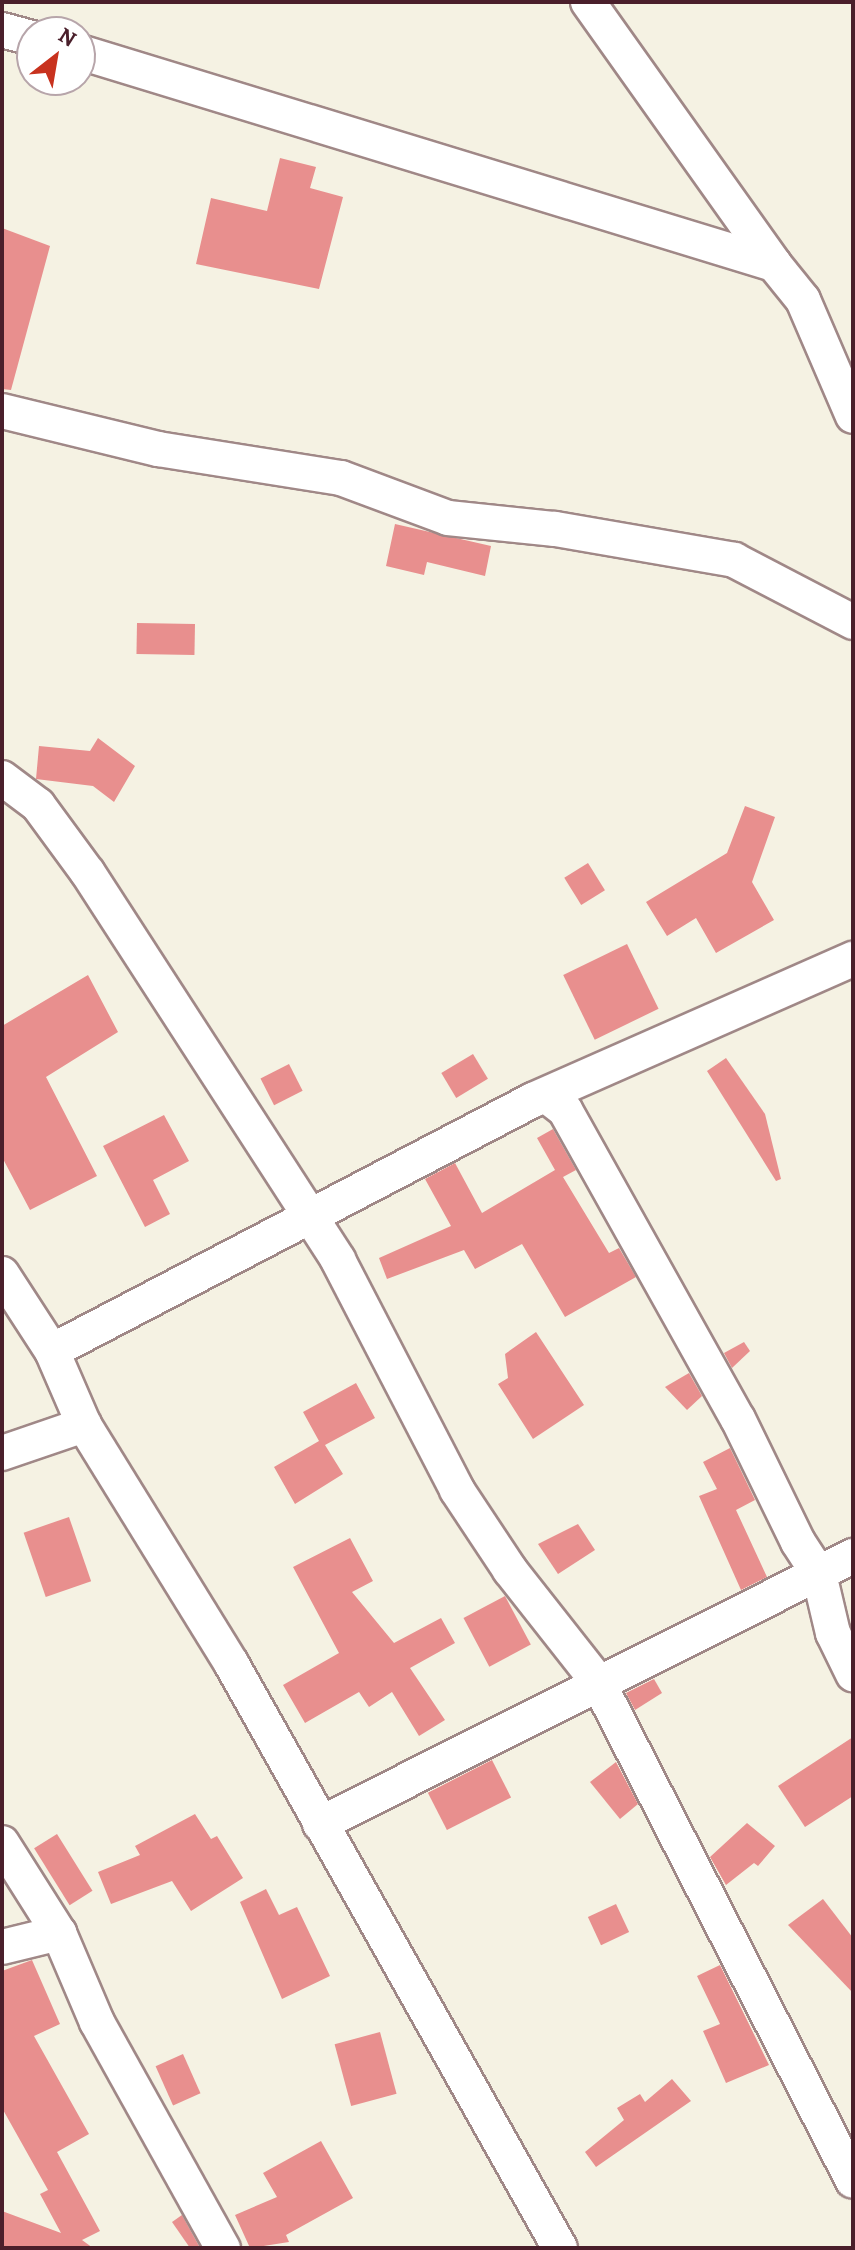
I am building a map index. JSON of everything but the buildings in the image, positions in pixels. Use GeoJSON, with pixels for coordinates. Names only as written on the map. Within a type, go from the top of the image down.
{"type":"FeatureCollection","features":[{"type":"Feature","properties":{"kind":"street"},"geometry":{"type":"LineString","coordinates":[[588,2],[774,264],[803,300],[853,416]]}},
{"type":"Feature","properties":{"kind":"street"},"geometry":{"type":"LineString","coordinates":[[96,57],[774,264]]}},
{"type":"Feature","properties":{"kind":"street"},"geometry":{"type":"LineString","coordinates":[[2,412],[158,449],[341,478],[448,518],[555,529],[734,560],[853,622]]}},
{"type":"Feature","properties":{"kind":"street"},"geometry":{"type":"LineString","coordinates":[[2,778],[38,805],[88,873],[310,1216],[395,1363],[457,1490],[510,1570],[598,1682],[853,2181]]}},
{"type":"Feature","properties":{"kind":"street"},"geometry":{"type":"LineString","coordinates":[[52,1351],[547,1096],[853,959]]}},
{"type":"Feature","properties":{"kind":"street"},"geometry":{"type":"LineString","coordinates":[[547,1096],[565,1110],[657,1269],[819,1574],[833,1633],[853,1674]]}},
{"type":"Feature","properties":{"kind":"street"},"geometry":{"type":"LineString","coordinates":[[2,1274],[52,1351],[84,1425],[231,1663],[560,2248]]}},
{"type":"Feature","properties":{"kind":"street"},"geometry":{"type":"LineString","coordinates":[[2,1453],[84,1425]]}},
{"type":"Feature","properties":{"kind":"street"},"geometry":{"type":"LineString","coordinates":[[320,1824],[853,1556]]}},
{"type":"Feature","properties":{"kind":"street"},"geometry":{"type":"LineString","coordinates":[[2,1843],[59,1933],[97,2022],[223,2248]]}},
{"type":"Feature","properties":{"kind":"street"},"geometry":{"type":"LineString","coordinates":[[2,1947],[59,1933]]}}]}
